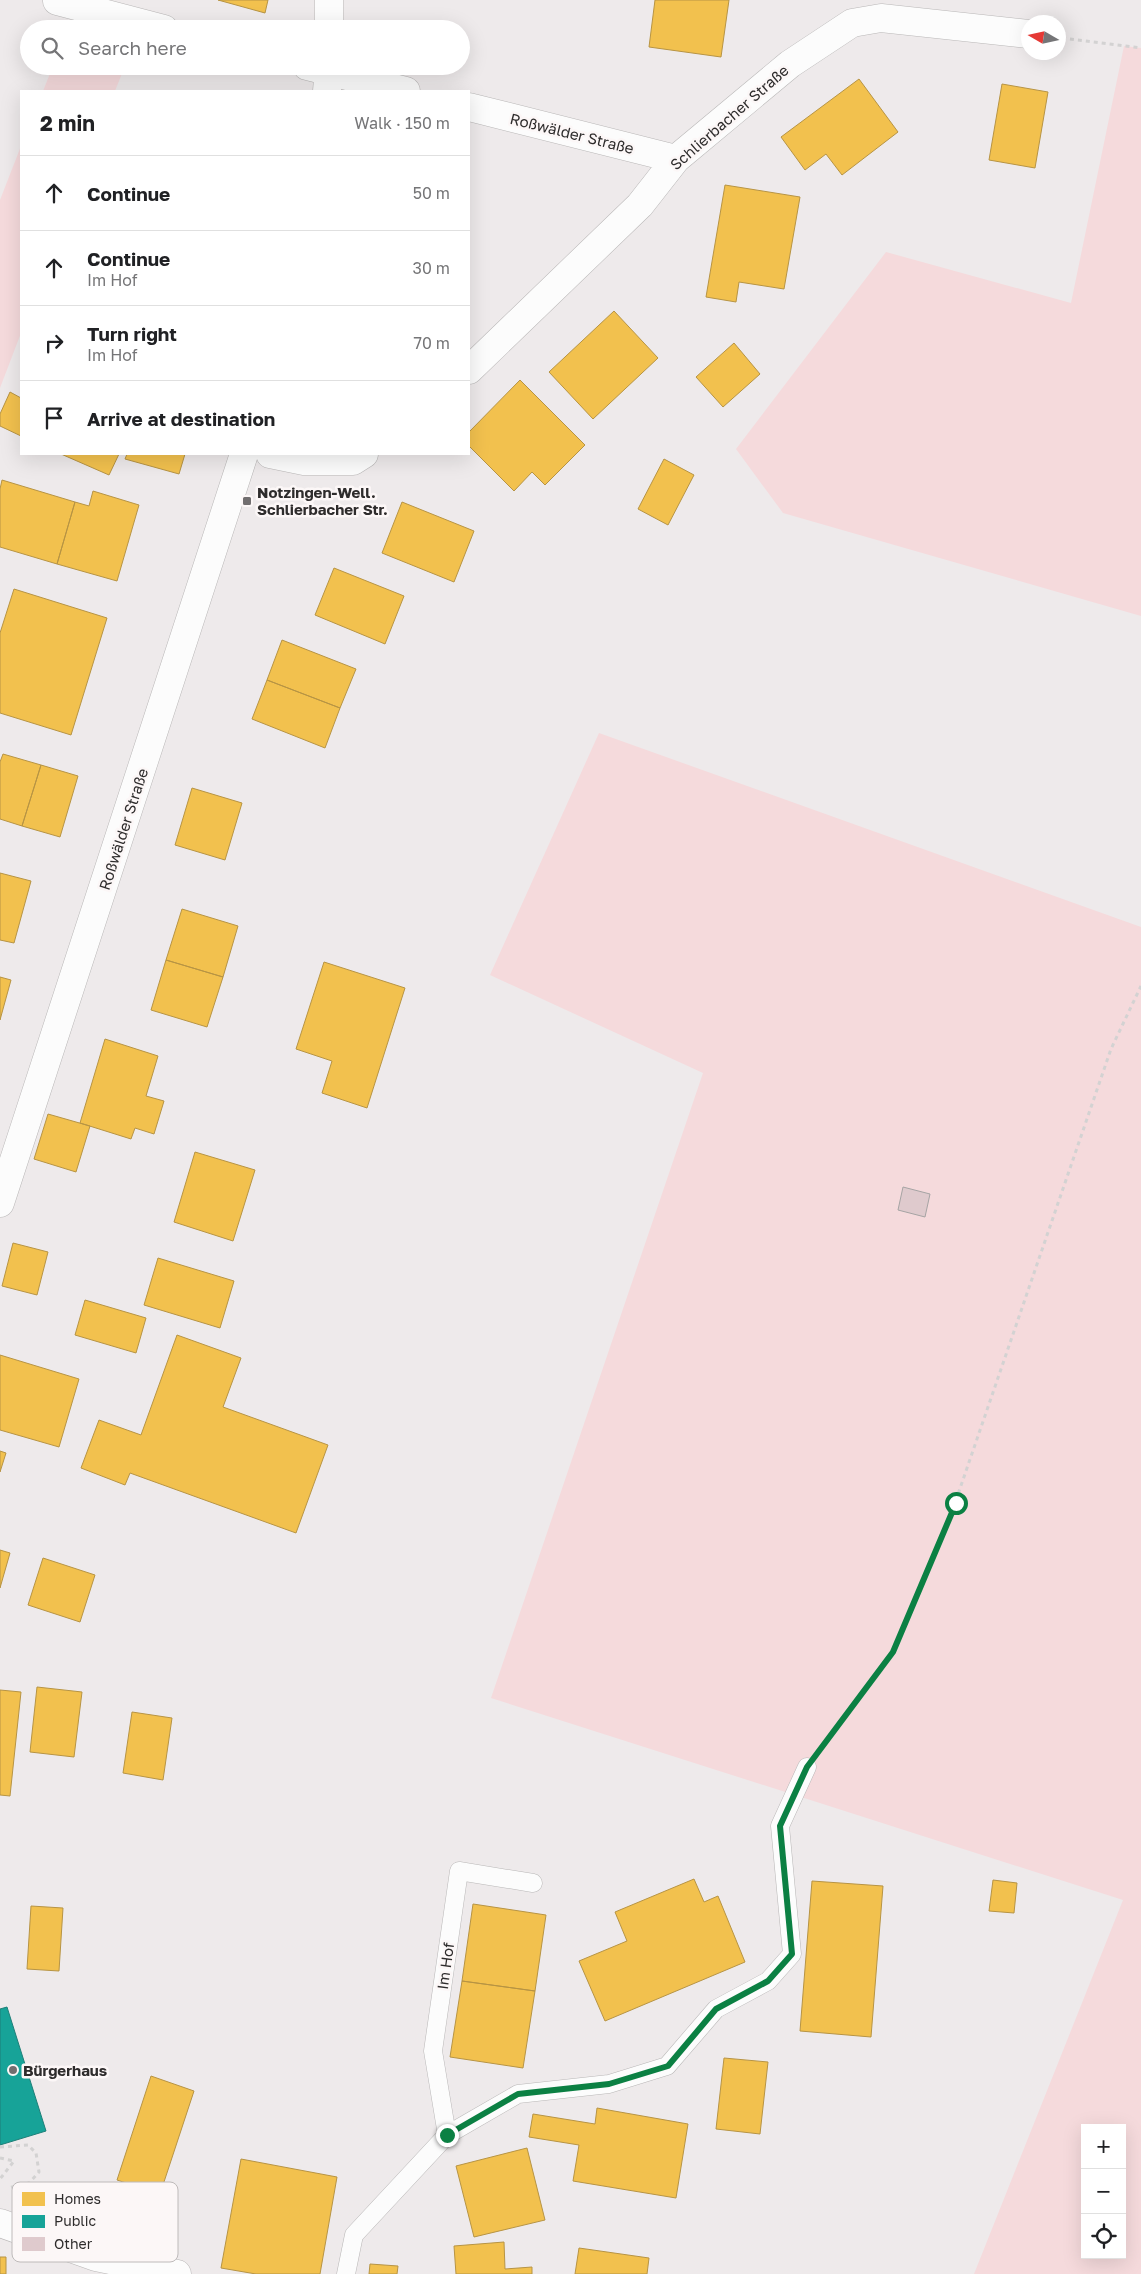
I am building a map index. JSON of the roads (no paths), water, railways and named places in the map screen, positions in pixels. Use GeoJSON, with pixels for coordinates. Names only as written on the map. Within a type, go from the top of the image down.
{"type":"FeatureCollection","features":[{"type":"Feature","properties":{"kind":"street"},"geometry":{"type":"LineString","coordinates":[[329,0],[329,20]]}},
{"type":"Feature","properties":{"kind":"street"},"geometry":{"type":"LineString","coordinates":[[57,1],[130,20]]}},
{"type":"Feature","properties":{"kind":"street","name":"Schlierbacher Straße"},"geometry":{"type":"LineString","coordinates":[[470,369],[640,205],[676,159],[854,11],[881,18],[1021,33]]}},
{"type":"Feature","properties":{"kind":"street"},"geometry":{"type":"LineString","coordinates":[[328,75],[401,90]]}},
{"type":"Feature","properties":{"kind":"street","name":"Roßwälder Straße"},"geometry":{"type":"LineString","coordinates":[[470,107],[676,159]]}},
{"type":"Feature","properties":{"kind":"street","name":"Roßwälder Straße"},"geometry":{"type":"LineString","coordinates":[[0,1204],[244,455]]}},
{"type":"Feature","properties":{"kind":"street"},"geometry":{"type":"LineString","coordinates":[[275,455],[304,461],[353,461],[362,455]]}},
{"type":"Feature","properties":{"kind":"street"},"geometry":{"type":"LineString","coordinates":[[0,2223],[12,2227]]}},
{"type":"Feature","properties":{"kind":"street"},"geometry":{"type":"LineString","coordinates":[[120,2262],[177,2274]]}},
{"type":"Feature","properties":{"kind":"lane"},"geometry":{"type":"LineString","coordinates":[[346,2274],[354,2235],[447,2135],[518,2094],[609,2084],[668,2066],[716,2009],[768,1981],[792,1954],[780,1826],[807,1767]]}},
{"type":"Feature","properties":{"kind":"lane","name":"Im Hof"},"geometry":{"type":"LineString","coordinates":[[447,2135],[433,2051],[459,1871],[533,1883]]}},
{"type":"Feature","properties":{"kind":"place","name":"Notzingen-Well. Schlierbacher Str."},"geometry":{"type":"Point","coordinates":[247,501]}},
{"type":"Feature","properties":{"kind":"place","name":"Bürgerhaus"},"geometry":{"type":"Point","coordinates":[13,2070]}}]}
